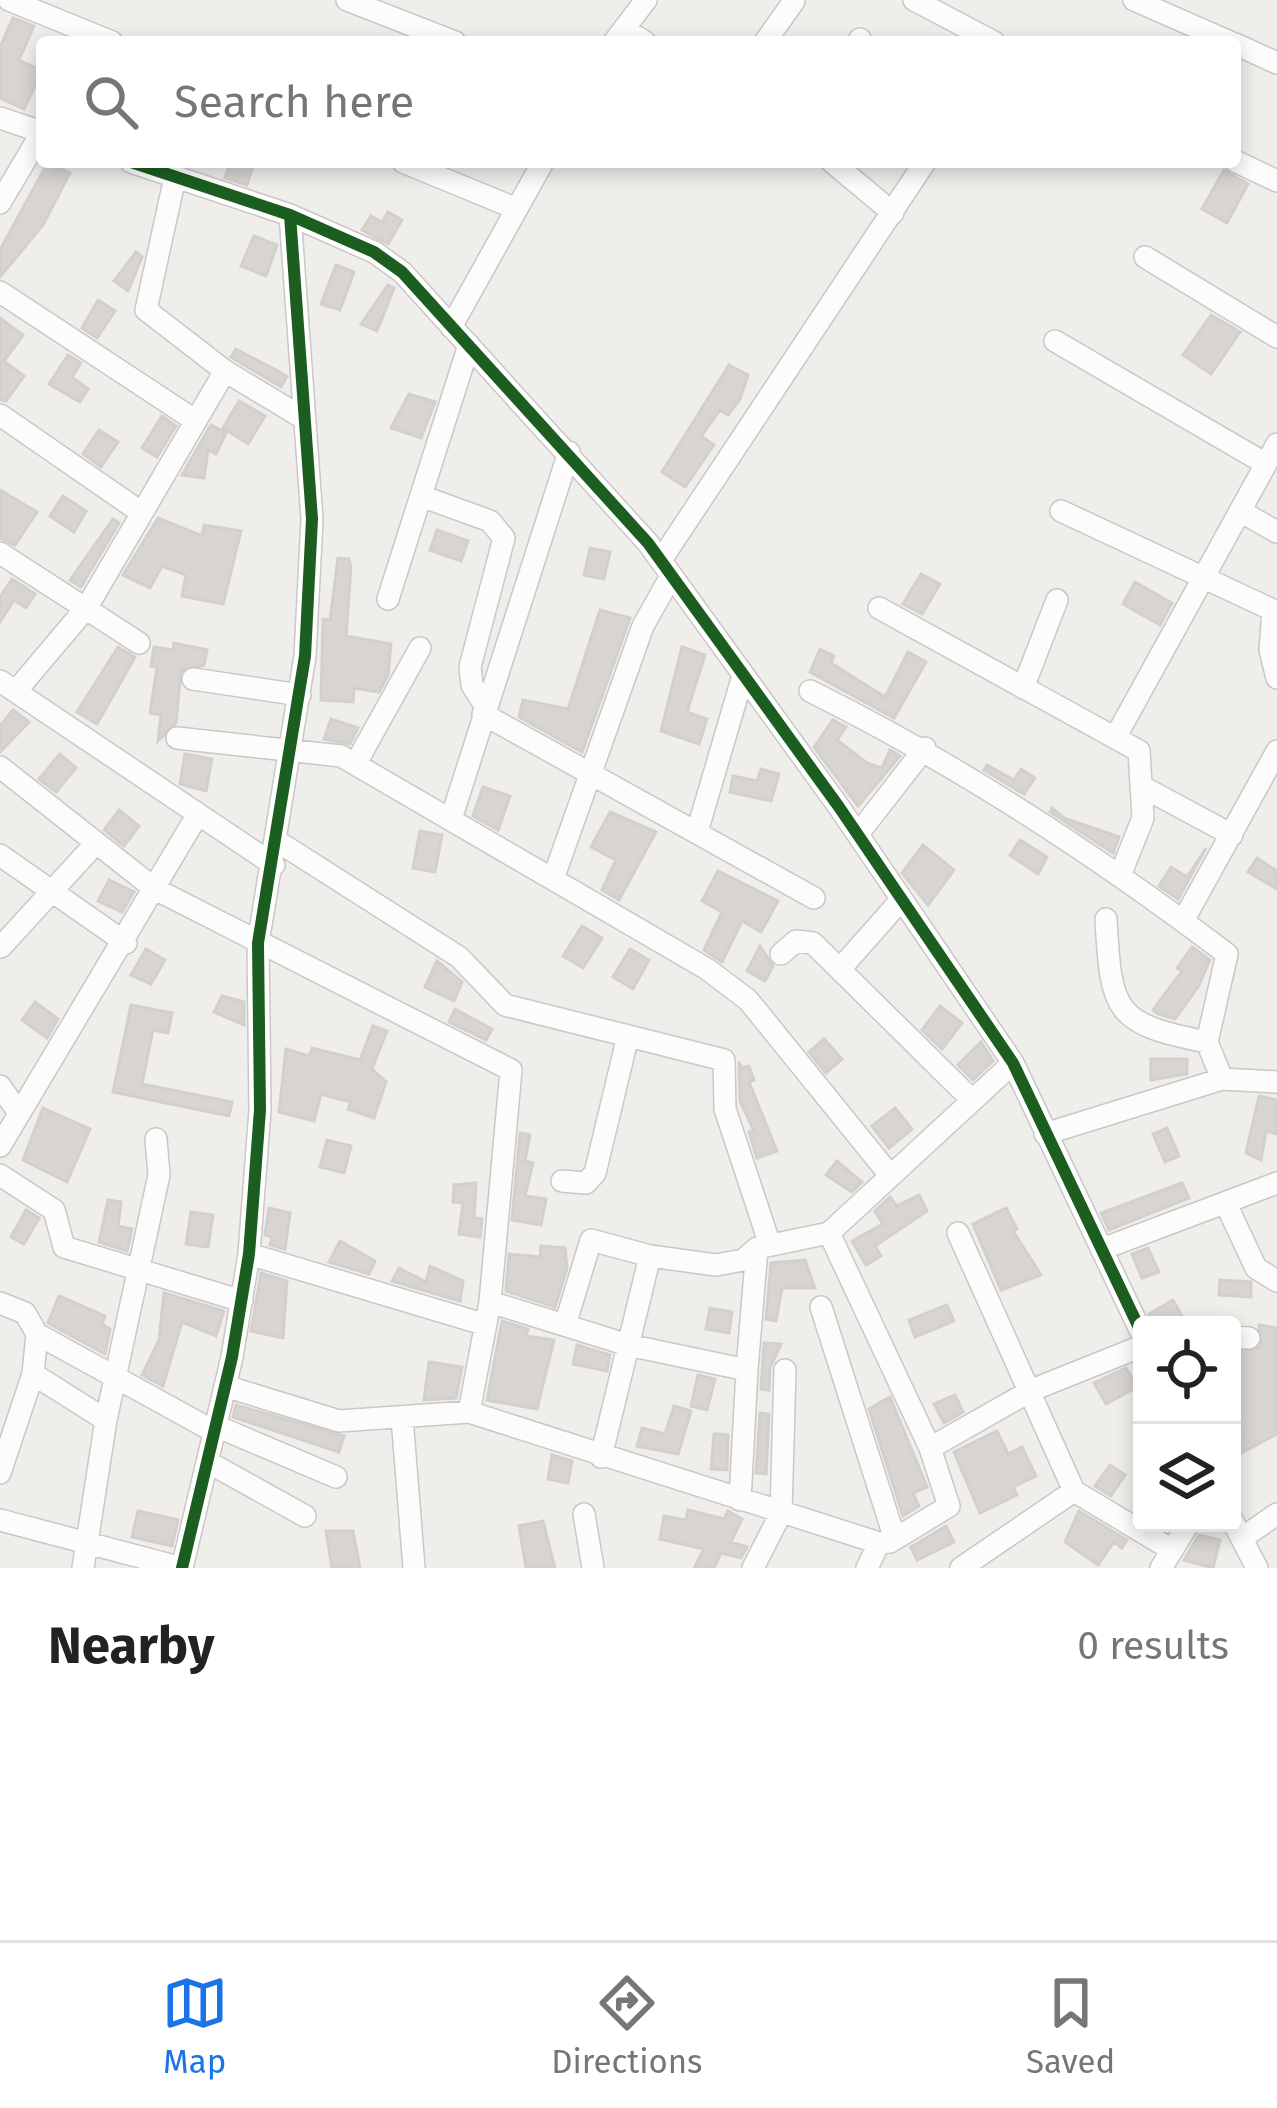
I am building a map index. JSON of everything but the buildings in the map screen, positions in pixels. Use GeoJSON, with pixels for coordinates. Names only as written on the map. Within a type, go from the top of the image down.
{"type":"FeatureCollection","features":[{"type":"Feature","properties":{"kind":"street"},"geometry":{"type":"LineString","coordinates":[[347,0],[440,36]]}},
{"type":"Feature","properties":{"kind":"street"},"geometry":{"type":"LineString","coordinates":[[619,35],[646,0]]}},
{"type":"Feature","properties":{"kind":"street"},"geometry":{"type":"LineString","coordinates":[[1134,0],[1216,36]]}},
{"type":"Feature","properties":{"kind":"street"},"geometry":{"type":"LineString","coordinates":[[4,1],[96,36]]}},
{"type":"Feature","properties":{"kind":"street"},"geometry":{"type":"LineString","coordinates":[[769,36],[794,1]]}},
{"type":"Feature","properties":{"kind":"street"},"geometry":{"type":"LineString","coordinates":[[928,3],[984,36]]}},
{"type":"Feature","properties":{"kind":"street"},"geometry":{"type":"LineString","coordinates":[[1241,47],[1277,63]]}},
{"type":"Feature","properties":{"kind":"street"},"geometry":{"type":"LineString","coordinates":[[0,118],[36,130]]}},
{"type":"Feature","properties":{"kind":"street"},"geometry":{"type":"LineString","coordinates":[[0,203],[36,142]]}},
{"type":"Feature","properties":{"kind":"street"},"geometry":{"type":"LineString","coordinates":[[1241,164],[1277,181]]}},
{"type":"Feature","properties":{"kind":"street"},"geometry":{"type":"LineString","coordinates":[[149,168],[290,215],[374,252],[402,272],[568,452],[666,568],[858,835],[1013,1063],[1134,1316]]}},
{"type":"Feature","properties":{"kind":"street"},"geometry":{"type":"LineString","coordinates":[[418,168],[517,209]]}},
{"type":"Feature","properties":{"kind":"street"},"geometry":{"type":"LineString","coordinates":[[451,327],[540,168]]}},
{"type":"Feature","properties":{"kind":"street"},"geometry":{"type":"LineString","coordinates":[[839,168],[893,213]]}},
{"type":"Feature","properties":{"kind":"street"},"geometry":{"type":"LineString","coordinates":[[554,879],[666,568],[921,168]]}},
{"type":"Feature","properties":{"kind":"street"},"geometry":{"type":"LineString","coordinates":[[176,177],[146,310],[225,371],[303,418]]}},
{"type":"Feature","properties":{"kind":"street"},"geometry":{"type":"LineString","coordinates":[[0,1520],[182,1568],[226,1386],[249,1254],[260,1111],[258,943],[300,694],[312,519],[290,215]]}},
{"type":"Feature","properties":{"kind":"street"},"geometry":{"type":"LineString","coordinates":[[1145,257],[1277,338]]}},
{"type":"Feature","properties":{"kind":"street"},"geometry":{"type":"LineString","coordinates":[[0,292],[196,421]]}},
{"type":"Feature","properties":{"kind":"street"},"geometry":{"type":"LineString","coordinates":[[1055,341],[1271,454],[1114,739]]}},
{"type":"Feature","properties":{"kind":"street"},"geometry":{"type":"LineString","coordinates":[[388,598],[469,345]]}},
{"type":"Feature","properties":{"kind":"street"},"geometry":{"type":"LineString","coordinates":[[225,371],[87,608],[8,686],[198,814],[459,957],[505,1005],[724,1060],[725,1109],[763,1246],[747,1370],[740,1500]]}},
{"type":"Feature","properties":{"kind":"street"},"geometry":{"type":"LineString","coordinates":[[0,415],[142,513]]}},
{"type":"Feature","properties":{"kind":"street"},"geometry":{"type":"LineString","coordinates":[[451,819],[568,452]]}},
{"type":"Feature","properties":{"kind":"street"},"geometry":{"type":"LineString","coordinates":[[421,496],[490,521],[504,538],[470,667],[472,685],[484,710],[814,898]]}},
{"type":"Feature","properties":{"kind":"street"},"geometry":{"type":"LineString","coordinates":[[1061,511],[1275,611],[1270,650],[1277,678]]}},
{"type":"Feature","properties":{"kind":"street"},"geometry":{"type":"LineString","coordinates":[[1240,512],[1277,532]]}},
{"type":"Feature","properties":{"kind":"street"},"geometry":{"type":"LineString","coordinates":[[0,553],[140,643]]}},
{"type":"Feature","properties":{"kind":"street"},"geometry":{"type":"LineString","coordinates":[[1023,688],[1057,600]]}},
{"type":"Feature","properties":{"kind":"street"},"geometry":{"type":"LineString","coordinates":[[879,608],[1139,752],[1143,818],[1120,873]]}},
{"type":"Feature","properties":{"kind":"street"},"geometry":{"type":"LineString","coordinates":[[356,764],[420,648]]}},
{"type":"Feature","properties":{"kind":"street"},"geometry":{"type":"LineString","coordinates":[[193,679],[300,694]]}},
{"type":"Feature","properties":{"kind":"street"},"geometry":{"type":"LineString","coordinates":[[697,832],[742,679]]}},
{"type":"Feature","properties":{"kind":"street"},"geometry":{"type":"LineString","coordinates":[[810,691],[925,748],[1120,873],[1227,954],[1207,1042],[1222,1079]]}},
{"type":"Feature","properties":{"kind":"street"},"geometry":{"type":"LineString","coordinates":[[177,738],[320,750],[356,764],[554,879],[748,1000],[890,1174]]}},
{"type":"Feature","properties":{"kind":"street"},"geometry":{"type":"LineString","coordinates":[[858,835],[925,748]]}},
{"type":"Feature","properties":{"kind":"street"},"geometry":{"type":"LineString","coordinates":[[1183,921],[1277,751]]}},
{"type":"Feature","properties":{"kind":"street"},"geometry":{"type":"LineString","coordinates":[[0,766],[155,889],[511,1070],[486,1313],[470,1412]]}},
{"type":"Feature","properties":{"kind":"street"},"geometry":{"type":"LineString","coordinates":[[1141,786],[1232,835]]}},
{"type":"Feature","properties":{"kind":"street"},"geometry":{"type":"LineString","coordinates":[[0,1146],[126,943],[198,814]]}},
{"type":"Feature","properties":{"kind":"street"},"geometry":{"type":"LineString","coordinates":[[2,947],[96,843]]}},
{"type":"Feature","properties":{"kind":"street"},"geometry":{"type":"LineString","coordinates":[[0,855],[126,943]]}},
{"type":"Feature","properties":{"kind":"street"},"geometry":{"type":"LineString","coordinates":[[840,969],[901,900]]}},
{"type":"Feature","properties":{"kind":"street"},"geometry":{"type":"LineString","coordinates":[[1106,919],[1109,977],[1128,1018],[1152,1032],[1207,1042]]}},
{"type":"Feature","properties":{"kind":"street"},"geometry":{"type":"LineString","coordinates":[[781,953],[805,940],[972,1100]]}},
{"type":"Feature","properties":{"kind":"street"},"geometry":{"type":"LineString","coordinates":[[562,1181],[586,1183],[595,1173],[628,1036]]}},
{"type":"Feature","properties":{"kind":"street"},"geometry":{"type":"LineString","coordinates":[[565,1325],[591,1240],[650,1256],[716,1265],[743,1260],[763,1246],[829,1233],[1013,1063]]}},
{"type":"Feature","properties":{"kind":"street"},"geometry":{"type":"LineString","coordinates":[[1045,1134],[1222,1079],[1277,1082]]}},
{"type":"Feature","properties":{"kind":"street"},"geometry":{"type":"LineString","coordinates":[[0,1086],[19,1113]]}},
{"type":"Feature","properties":{"kind":"street"},"geometry":{"type":"LineString","coordinates":[[83,1568],[106,1420],[159,1175],[156,1138]]}},
{"type":"Feature","properties":{"kind":"street"},"geometry":{"type":"LineString","coordinates":[[0,1175],[54,1210],[64,1247],[242,1301]]}},
{"type":"Feature","properties":{"kind":"street"},"geometry":{"type":"LineString","coordinates":[[1102,1249],[1277,1184]]}},
{"type":"Feature","properties":{"kind":"street"},"geometry":{"type":"LineString","coordinates":[[1226,1204],[1256,1268],[1277,1281]]}},
{"type":"Feature","properties":{"kind":"street"},"geometry":{"type":"LineString","coordinates":[[829,1233],[930,1448],[949,1506],[886,1540],[868,1568]]}},
{"type":"Feature","properties":{"kind":"street"},"geometry":{"type":"LineString","coordinates":[[958,1233],[1074,1492],[1167,1559],[1184,1532]]}},
{"type":"Feature","properties":{"kind":"street"},"geometry":{"type":"LineString","coordinates":[[249,1254],[486,1313],[565,1325],[628,1345],[747,1370]]}},
{"type":"Feature","properties":{"kind":"street"},"geometry":{"type":"LineString","coordinates":[[601,1457],[650,1256]]}},
{"type":"Feature","properties":{"kind":"street"},"geometry":{"type":"LineString","coordinates":[[0,1303],[25,1313],[37,1334],[215,1429],[335,1477]]}},
{"type":"Feature","properties":{"kind":"street"},"geometry":{"type":"LineString","coordinates":[[821,1307],[886,1540]]}},
{"type":"Feature","properties":{"kind":"street"},"geometry":{"type":"LineString","coordinates":[[1,1465],[32,1374],[37,1334]]}},
{"type":"Feature","properties":{"kind":"street"},"geometry":{"type":"LineString","coordinates":[[930,1448],[1032,1390],[1133,1350]]}},
{"type":"Feature","properties":{"kind":"street"},"geometry":{"type":"LineString","coordinates":[[753,1568],[781,1513],[785,1370]]}},
{"type":"Feature","properties":{"kind":"street"},"geometry":{"type":"LineString","coordinates":[[32,1374],[106,1420]]}},
{"type":"Feature","properties":{"kind":"street"},"geometry":{"type":"LineString","coordinates":[[226,1386],[339,1421],[470,1412],[781,1513],[886,1540]]}},
{"type":"Feature","properties":{"kind":"street"},"geometry":{"type":"LineString","coordinates":[[402,1417],[414,1568]]}},
{"type":"Feature","properties":{"kind":"street"},"geometry":{"type":"LineString","coordinates":[[208,1462],[305,1516]]}},
{"type":"Feature","properties":{"kind":"street"},"geometry":{"type":"LineString","coordinates":[[961,1568],[1074,1492]]}},
{"type":"Feature","properties":{"kind":"street"},"geometry":{"type":"LineString","coordinates":[[584,1514],[593,1568]]}},
{"type":"Feature","properties":{"kind":"street"},"geometry":{"type":"LineString","coordinates":[[1241,1528],[1277,1514]]}},
{"type":"Feature","properties":{"kind":"street"},"geometry":{"type":"LineString","coordinates":[[1239,1532],[1257,1568]]}},
{"type":"Feature","properties":{"kind":"cycle path"},"geometry":{"type":"LineString","coordinates":[[149,168],[290,215],[312,519],[305,656],[258,943],[260,1110],[249,1254],[232,1357],[182,1568]]}},
{"type":"Feature","properties":{"kind":"cycle path"},"geometry":{"type":"LineString","coordinates":[[290,215],[374,252],[402,272],[648,543],[839,807],[1013,1063],[1133,1316]]}}]}
